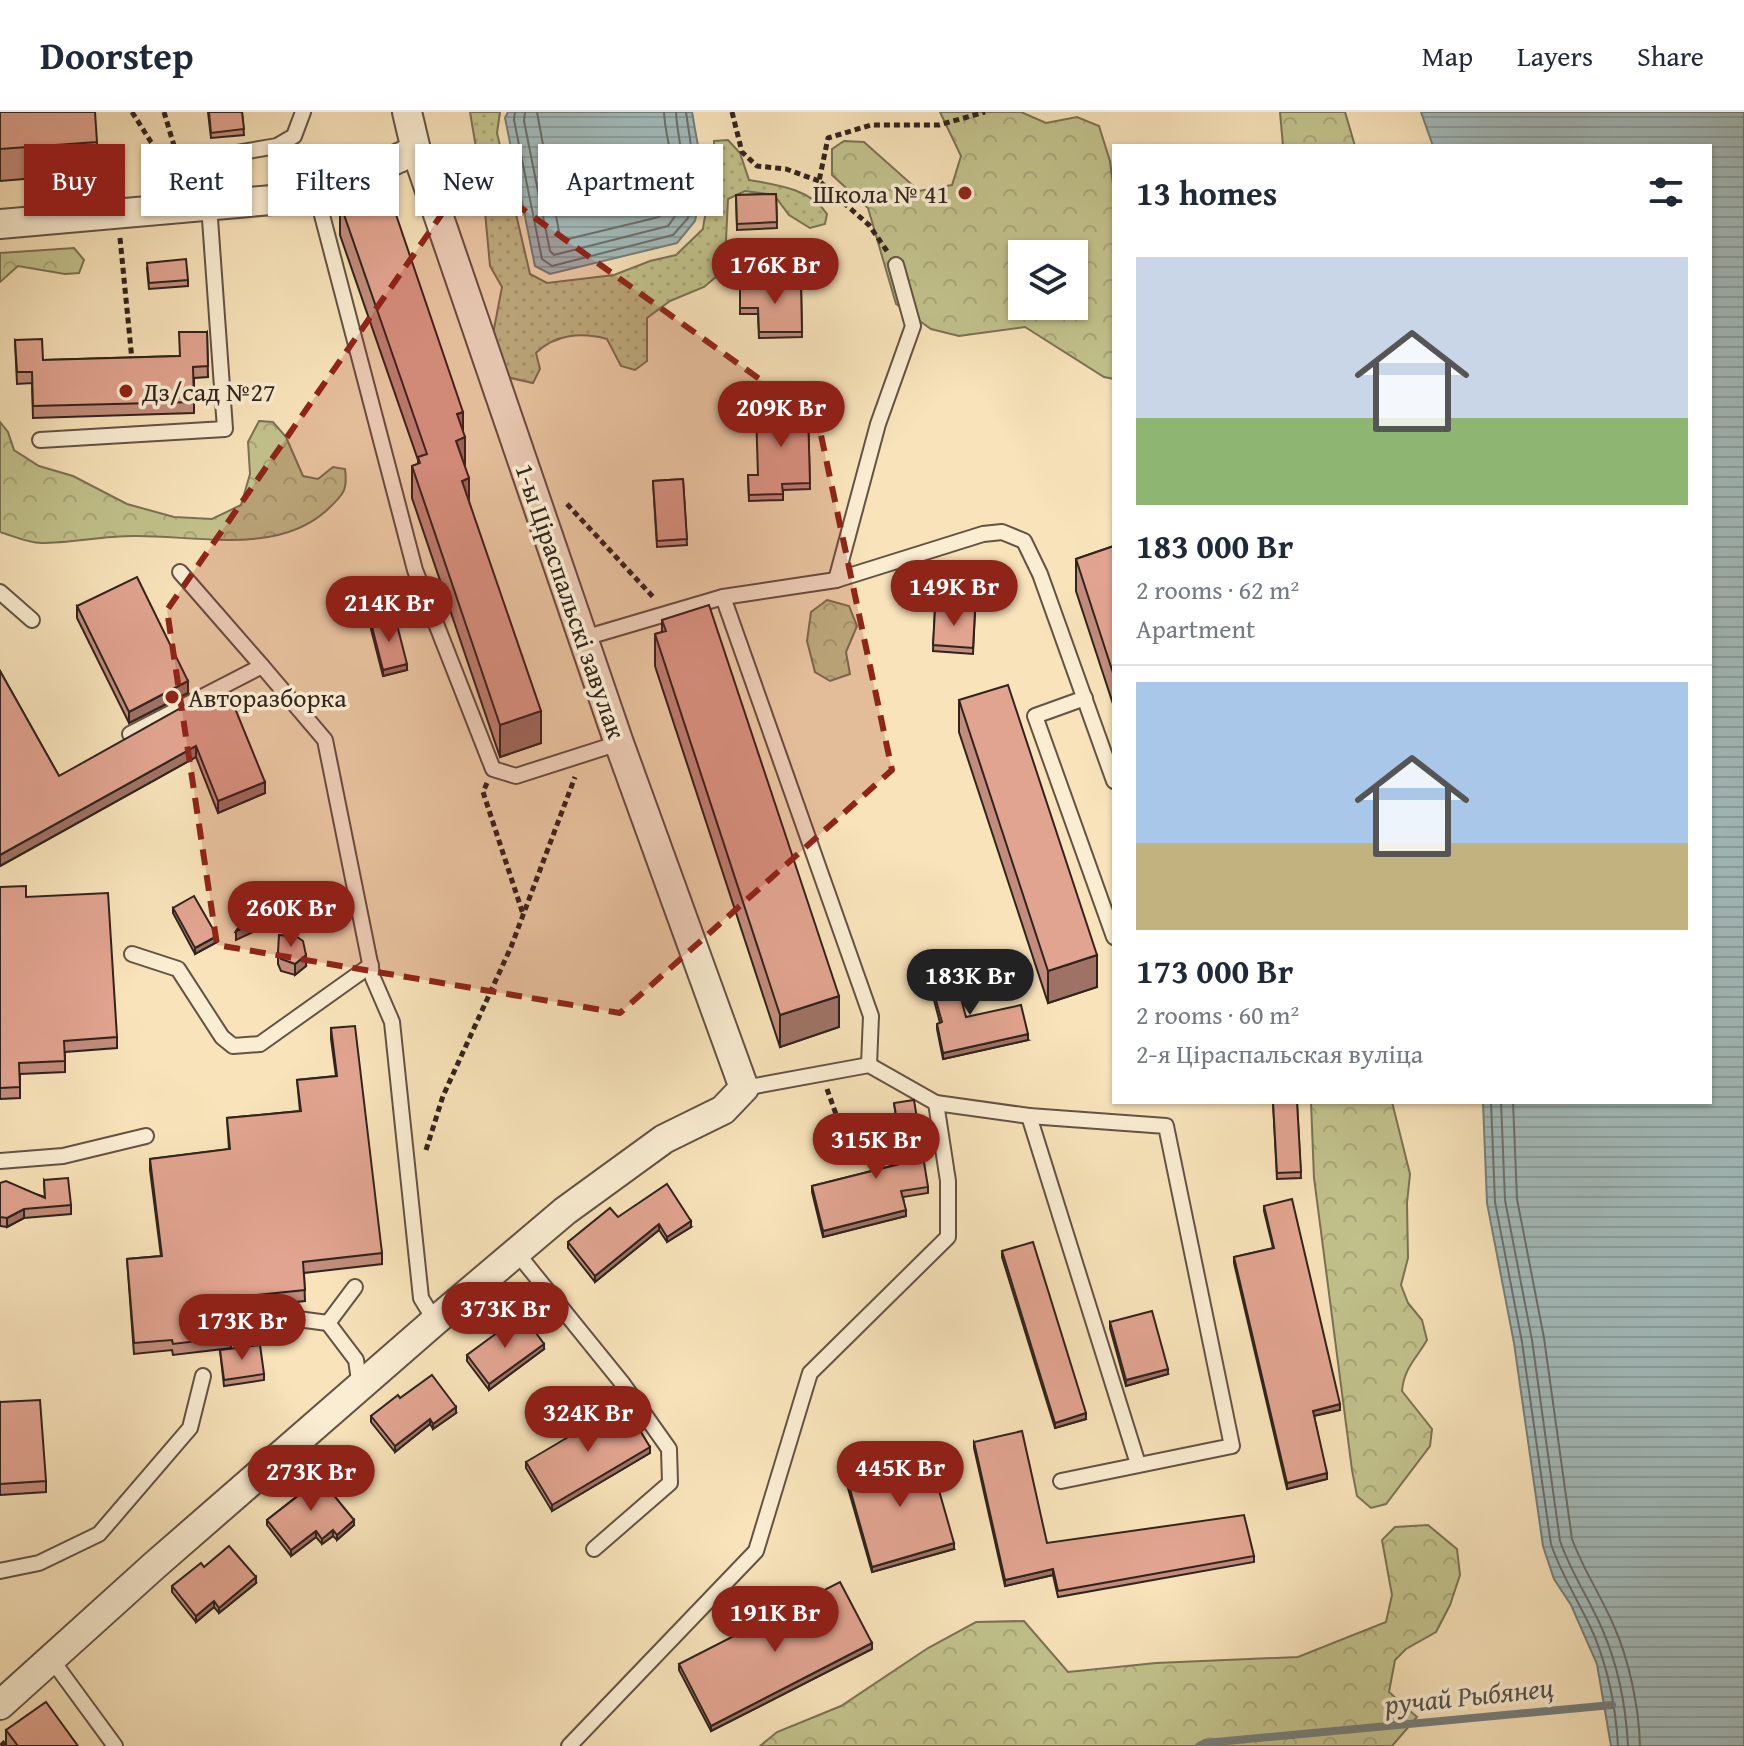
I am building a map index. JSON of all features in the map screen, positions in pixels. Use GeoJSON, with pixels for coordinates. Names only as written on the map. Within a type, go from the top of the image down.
{"type":"FeatureCollection","features":[{"type":"Feature","properties":{"kind":"street","name":"1-ы Ціраспальскі завулак"},"geometry":{"type":"LineString","coordinates":[[407,112],[415,146]]}},
{"type":"Feature","properties":{"kind":"street"},"geometry":{"type":"LineString","coordinates":[[0,224],[94,216]]}},
{"type":"Feature","properties":{"kind":"street","name":"1-ы Ціраспальскі завулак"},"geometry":{"type":"LineString","coordinates":[[439,216],[619,743],[744,1088]]}},
{"type":"Feature","properties":{"kind":"street"},"geometry":{"type":"LineString","coordinates":[[0,1705],[155,1565],[565,1211],[664,1139],[723,1110],[744,1088]]}},
{"type":"Feature","properties":{"kind":"lane"},"geometry":{"type":"LineString","coordinates":[[252,150],[277,146],[294,136],[303,112]]}},
{"type":"Feature","properties":{"kind":"lane"},"geometry":{"type":"LineString","coordinates":[[40,440],[225,429],[215,216]]}},
{"type":"Feature","properties":{"kind":"lane"},"geometry":{"type":"LineString","coordinates":[[322,216],[415,570],[493,769],[516,776],[619,743]]}},
{"type":"Feature","properties":{"kind":"lane"},"geometry":{"type":"LineString","coordinates":[[836,580],[878,424],[913,326],[896,265]]}},
{"type":"Feature","properties":{"kind":"lane"},"geometry":{"type":"LineString","coordinates":[[584,638],[723,597],[836,580],[983,534],[1002,532],[1024,541],[1040,574],[1112,775]]}},
{"type":"Feature","properties":{"kind":"lane"},"geometry":{"type":"LineString","coordinates":[[180,572],[325,740],[371,965],[392,1022],[421,1298],[435,1321]]}},
{"type":"Feature","properties":{"kind":"lane"},"geometry":{"type":"LineString","coordinates":[[0,592],[32,620]]}},
{"type":"Feature","properties":{"kind":"lane"},"geometry":{"type":"LineString","coordinates":[[723,597],[871,1016],[869,1065]]}},
{"type":"Feature","properties":{"kind":"lane"},"geometry":{"type":"LineString","coordinates":[[130,734],[262,666]]}},
{"type":"Feature","properties":{"kind":"lane"},"geometry":{"type":"LineString","coordinates":[[1085,698],[1035,716],[1112,931]]}},
{"type":"Feature","properties":{"kind":"lane"},"geometry":{"type":"LineString","coordinates":[[132,954],[178,969],[222,1037],[233,1046],[260,1044],[371,965]]}},
{"type":"Feature","properties":{"kind":"lane"},"geometry":{"type":"LineString","coordinates":[[744,1088],[869,1065],[936,1103],[1029,1116],[1166,1126],[1232,1446],[1061,1481]]}},
{"type":"Feature","properties":{"kind":"lane"},"geometry":{"type":"LineString","coordinates":[[569,1746],[756,1551],[810,1373],[948,1237],[948,1181],[936,1103]]}},
{"type":"Feature","properties":{"kind":"lane"},"geometry":{"type":"LineString","coordinates":[[1029,1116],[1138,1464]]}},
{"type":"Feature","properties":{"kind":"lane"},"geometry":{"type":"LineString","coordinates":[[0,1161],[63,1156],[146,1136]]}},
{"type":"Feature","properties":{"kind":"lane"},"geometry":{"type":"LineString","coordinates":[[517,1253],[623,1384],[669,1449],[670,1483],[594,1549]]}},
{"type":"Feature","properties":{"kind":"lane"},"geometry":{"type":"LineString","coordinates":[[328,1323],[355,1287]]}},
{"type":"Feature","properties":{"kind":"lane"},"geometry":{"type":"LineString","coordinates":[[290,1318],[328,1323],[356,1360],[360,1387]]}},
{"type":"Feature","properties":{"kind":"lane"},"geometry":{"type":"LineString","coordinates":[[0,1571],[39,1563],[99,1534],[190,1428],[203,1376]]}},
{"type":"Feature","properties":{"kind":"lane"},"geometry":{"type":"LineString","coordinates":[[52,1660],[115,1746]]}},
{"type":"Feature","properties":{"kind":"path"},"geometry":{"type":"LineString","coordinates":[[132,112],[153,144]]}},
{"type":"Feature","properties":{"kind":"path"},"geometry":{"type":"LineString","coordinates":[[164,112],[174,144]]}},
{"type":"Feature","properties":{"kind":"path"},"geometry":{"type":"LineString","coordinates":[[732,112],[742,152],[757,166],[786,169],[819,181],[869,225],[896,265]]}},
{"type":"Feature","properties":{"kind":"path"},"geometry":{"type":"LineString","coordinates":[[819,181],[828,138],[871,125],[939,125],[985,112]]}},
{"type":"Feature","properties":{"kind":"path"},"geometry":{"type":"LineString","coordinates":[[117,216],[132,360]]}},
{"type":"Feature","properties":{"kind":"path"},"geometry":{"type":"LineString","coordinates":[[562,499],[668,613]]}},
{"type":"Feature","properties":{"kind":"path"},"geometry":{"type":"LineString","coordinates":[[424,1154],[443,1096],[523,915],[583,754]]}},
{"type":"Feature","properties":{"kind":"path"},"geometry":{"type":"LineString","coordinates":[[493,769],[483,792],[523,915]]}},
{"type":"Feature","properties":{"kind":"path"},"geometry":{"type":"LineString","coordinates":[[821,1073],[852,1159]]}},
{"type":"Feature","properties":{"kind":"path"},"geometry":{"type":"LineString","coordinates":[[1,1746],[18,1730]]}},
{"type":"Feature","properties":{"kind":"highlighted area"},"geometry":{"type":"Polygon","coordinates":[[[471,172],[818,421],[892,770],[620,1013],[217,945],[167,610],[471,172]]]}},
{"type":"Feature","properties":{"kind":"green space"},"geometry":{"type":"Polygon","coordinates":[[[470,112],[500,112],[497,133],[500,144],[475,144],[470,112]]]}},
{"type":"Feature","properties":{"kind":"green space","name":"Школа № 41"},"geometry":{"type":"Polygon","coordinates":[[[940,112],[1021,112],[1046,123],[1077,117],[1099,126],[1112,176],[1112,379],[1104,377],[1025,327],[959,336],[931,329],[896,304],[868,208],[832,175],[832,149],[844,141],[864,142],[919,191],[952,185],[961,156],[940,112]]]}},
{"type":"Feature","properties":{"kind":"green space"},"geometry":{"type":"Polygon","coordinates":[[[1280,112],[1345,112],[1354,144],[1283,144],[1280,112]]]}},
{"type":"Feature","properties":{"kind":"green space"},"geometry":{"type":"Polygon","coordinates":[[[728,140],[740,153],[749,180],[803,194],[827,214],[825,224],[810,228],[789,215],[774,195],[745,191],[728,199],[725,261],[717,276],[704,287],[670,301],[647,318],[647,361],[635,370],[621,366],[607,339],[569,336],[552,342],[536,353],[540,369],[533,383],[502,376],[501,356],[492,339],[502,287],[490,266],[485,216],[516,216],[530,274],[547,283],[614,275],[676,255],[703,229],[706,216],[723,216],[723,144],[714,144],[714,141],[728,140]]]}},
{"type":"Feature","properties":{"kind":"green space"},"geometry":{"type":"Polygon","coordinates":[[[74,248],[84,260],[79,273],[65,274],[18,266],[0,282],[0,253],[74,248]]]}},
{"type":"Feature","properties":{"kind":"green space"},"geometry":{"type":"Polygon","coordinates":[[[259,421],[273,422],[286,437],[303,476],[318,479],[333,467],[345,469],[346,483],[341,496],[307,524],[284,533],[234,540],[133,536],[41,543],[0,532],[0,422],[8,432],[14,450],[39,466],[73,476],[127,504],[174,517],[212,519],[241,505],[250,474],[248,442],[259,421]]]}},
{"type":"Feature","properties":{"kind":"green space"},"geometry":{"type":"Polygon","coordinates":[[[827,600],[849,606],[857,626],[846,652],[850,674],[830,681],[815,672],[807,641],[811,612],[827,600]]]}},
{"type":"Feature","properties":{"kind":"green space"},"geometry":{"type":"Polygon","coordinates":[[[1311,1104],[1392,1104],[1410,1174],[1408,1258],[1401,1285],[1408,1303],[1422,1320],[1427,1340],[1408,1370],[1402,1391],[1432,1429],[1430,1446],[1386,1504],[1371,1508],[1357,1496],[1352,1470],[1314,1178],[1311,1104]]]}},
{"type":"Feature","properties":{"kind":"green space"},"geometry":{"type":"Polygon","coordinates":[[[1428,1525],[1457,1549],[1460,1575],[1450,1605],[1436,1632],[1406,1649],[1395,1660],[1389,1692],[1417,1717],[1392,1746],[760,1746],[777,1732],[841,1706],[928,1648],[976,1622],[1024,1621],[1068,1672],[1156,1663],[1298,1657],[1386,1622],[1392,1595],[1382,1540],[1395,1527],[1428,1525]]]}},
{"type":"Feature","properties":{"kind":"water"},"geometry":{"type":"Polygon","coordinates":[[[508,112],[692,112],[698,144],[538,144],[538,216],[696,216],[695,221],[677,243],[550,274],[535,266],[522,202],[522,144],[510,144],[505,118],[508,112]]]}},
{"type":"Feature","properties":{"kind":"water"},"geometry":{"type":"Polygon","coordinates":[[[1421,112],[1744,112],[1744,1746],[1611,1746],[1597,1664],[1571,1605],[1554,1579],[1543,1546],[1514,1343],[1487,1203],[1483,1104],[1712,1104],[1712,144],[1432,144],[1421,112]]]}},
{"type":"Feature","properties":{"kind":"building"},"geometry":{"type":"Polygon","coordinates":[[[0,112],[95,112],[97,142],[24,144],[24,147],[0,149],[0,112]]]}},
{"type":"Feature","properties":{"kind":"building"},"geometry":{"type":"Polygon","coordinates":[[[209,112],[242,112],[244,129],[211,133],[209,112]]]}},
{"type":"Feature","properties":{"kind":"building"},"geometry":{"type":"Polygon","coordinates":[[[776,194],[777,222],[737,224],[736,195],[776,194]]]}},
{"type":"Feature","properties":{"kind":"building"},"geometry":{"type":"Polygon","coordinates":[[[345,216],[396,216],[463,412],[457,414],[465,437],[456,441],[469,478],[462,481],[541,711],[500,725],[412,466],[420,463],[418,457],[427,454],[345,216]]]}},
{"type":"Feature","properties":{"kind":"building"},"geometry":{"type":"Polygon","coordinates":[[[186,259],[188,280],[149,283],[147,263],[186,259]]]}},
{"type":"Feature","properties":{"kind":"building"},"geometry":{"type":"Polygon","coordinates":[[[801,284],[802,332],[759,332],[758,308],[740,308],[740,285],[801,284]]]}},
{"type":"Feature","properties":{"kind":"building"},"geometry":{"type":"Polygon","coordinates":[[[179,332],[207,332],[208,366],[193,367],[194,402],[33,406],[32,372],[17,372],[15,340],[42,339],[43,360],[180,356],[179,332]]]}},
{"type":"Feature","properties":{"kind":"building"},"geometry":{"type":"Polygon","coordinates":[[[803,403],[804,411],[808,411],[810,483],[782,484],[783,494],[749,495],[748,475],[758,475],[756,413],[762,412],[762,404],[803,403]]]}},
{"type":"Feature","properties":{"kind":"building"},"geometry":{"type":"Polygon","coordinates":[[[683,479],[687,539],[657,541],[653,481],[683,479]]]}},
{"type":"Feature","properties":{"kind":"building"},"geometry":{"type":"Polygon","coordinates":[[[1112,547],[1112,670],[1076,559],[1112,547]]]}},
{"type":"Feature","properties":{"kind":"building"},"geometry":{"type":"Polygon","coordinates":[[[137,577],[188,681],[129,712],[77,606],[137,577]]]}},
{"type":"Feature","properties":{"kind":"building"},"geometry":{"type":"Polygon","coordinates":[[[709,605],[839,996],[780,1015],[655,634],[666,631],[662,620],[709,605]]]}},
{"type":"Feature","properties":{"kind":"building"},"geometry":{"type":"Polygon","coordinates":[[[935,609],[975,611],[973,648],[933,645],[935,609]]]}},
{"type":"Feature","properties":{"kind":"building"},"geometry":{"type":"Polygon","coordinates":[[[395,617],[407,664],[383,670],[371,623],[395,617]]]}},
{"type":"Feature","properties":{"kind":"building"},"geometry":{"type":"Polygon","coordinates":[[[0,671],[59,776],[197,699],[201,708],[230,696],[265,782],[218,801],[196,746],[0,855],[0,671]]]}},
{"type":"Feature","properties":{"kind":"building"},"geometry":{"type":"Polygon","coordinates":[[[1008,685],[1097,955],[1048,971],[959,700],[1008,685]]]}},
{"type":"Feature","properties":{"kind":"building"},"geometry":{"type":"Polygon","coordinates":[[[26,886],[26,897],[108,893],[117,1037],[64,1041],[65,1061],[19,1063],[20,1087],[0,1088],[0,887],[26,886]]]}},
{"type":"Feature","properties":{"kind":"building"},"geometry":{"type":"Polygon","coordinates":[[[265,893],[278,897],[283,909],[236,931],[259,896],[265,893]]]}},
{"type":"Feature","properties":{"kind":"building"},"geometry":{"type":"Polygon","coordinates":[[[194,896],[217,936],[195,948],[173,908],[194,896]]]}},
{"type":"Feature","properties":{"kind":"building"},"geometry":{"type":"Polygon","coordinates":[[[279,935],[297,937],[303,941],[306,955],[295,964],[281,959],[278,952],[279,935]]]}},
{"type":"Feature","properties":{"kind":"building"},"geometry":{"type":"Polygon","coordinates":[[[952,965],[966,1017],[1021,1005],[1028,1034],[943,1053],[937,1024],[942,1022],[928,972],[952,965]]]}},
{"type":"Feature","properties":{"kind":"building"},"geometry":{"type":"Polygon","coordinates":[[[355,1026],[382,1253],[303,1262],[305,1290],[226,1298],[231,1337],[173,1344],[172,1340],[134,1343],[127,1259],[162,1256],[150,1159],[230,1149],[227,1118],[301,1111],[297,1080],[337,1076],[331,1028],[355,1026]]]}},
{"type":"Feature","properties":{"kind":"building"},"geometry":{"type":"Polygon","coordinates":[[[914,1100],[928,1187],[901,1191],[906,1210],[823,1231],[812,1186],[904,1163],[894,1103],[914,1100]]]}},
{"type":"Feature","properties":{"kind":"building"},"geometry":{"type":"Polygon","coordinates":[[[1273,1104],[1297,1104],[1301,1172],[1277,1173],[1273,1104]]]}},
{"type":"Feature","properties":{"kind":"building"},"geometry":{"type":"Polygon","coordinates":[[[68,1178],[71,1205],[24,1209],[7,1218],[0,1217],[0,1183],[6,1181],[45,1198],[44,1180],[68,1178]]]}},
{"type":"Feature","properties":{"kind":"building"},"geometry":{"type":"Polygon","coordinates":[[[667,1184],[691,1221],[667,1237],[659,1224],[595,1276],[568,1242],[610,1208],[618,1217],[667,1184]]]}},
{"type":"Feature","properties":{"kind":"building"},"geometry":{"type":"Polygon","coordinates":[[[1292,1199],[1340,1404],[1313,1411],[1327,1473],[1287,1483],[1234,1257],[1274,1248],[1264,1206],[1292,1199]]]}},
{"type":"Feature","properties":{"kind":"building"},"geometry":{"type":"Polygon","coordinates":[[[1033,1242],[1086,1413],[1055,1423],[1002,1251],[1033,1242]]]}},
{"type":"Feature","properties":{"kind":"building"},"geometry":{"type":"Polygon","coordinates":[[[1152,1311],[1168,1369],[1126,1380],[1110,1322],[1152,1311]]]}},
{"type":"Feature","properties":{"kind":"building"},"geometry":{"type":"Polygon","coordinates":[[[526,1319],[544,1344],[489,1384],[467,1355],[509,1324],[513,1328],[526,1319]]]}},
{"type":"Feature","properties":{"kind":"building"},"geometry":{"type":"Polygon","coordinates":[[[260,1345],[264,1374],[224,1380],[220,1350],[260,1345]]]}},
{"type":"Feature","properties":{"kind":"building"},"geometry":{"type":"Polygon","coordinates":[[[432,1375],[456,1407],[433,1424],[430,1419],[395,1446],[371,1416],[432,1375]]]}},
{"type":"Feature","properties":{"kind":"building"},"geometry":{"type":"Polygon","coordinates":[[[40,1400],[46,1481],[0,1484],[0,1402],[40,1400]]]}},
{"type":"Feature","properties":{"kind":"building"},"geometry":{"type":"Polygon","coordinates":[[[624,1404],[650,1447],[552,1505],[526,1462],[624,1404]]]}},
{"type":"Feature","properties":{"kind":"building"},"geometry":{"type":"Polygon","coordinates":[[[1022,1431],[1047,1543],[1244,1515],[1254,1556],[1058,1591],[1053,1569],[1005,1580],[974,1442],[1022,1431]]]}},
{"type":"Feature","properties":{"kind":"building"},"geometry":{"type":"Polygon","coordinates":[[[928,1452],[954,1543],[872,1567],[846,1475],[928,1452]]]}},
{"type":"Feature","properties":{"kind":"building"},"geometry":{"type":"Polygon","coordinates":[[[318,1469],[330,1484],[327,1487],[354,1520],[337,1535],[333,1530],[322,1539],[316,1531],[291,1550],[267,1520],[299,1495],[294,1489],[318,1469]]]}},
{"type":"Feature","properties":{"kind":"building"},"geometry":{"type":"Polygon","coordinates":[[[229,1546],[256,1577],[219,1608],[214,1601],[196,1616],[172,1586],[201,1563],[204,1567],[229,1546]]]}},
{"type":"Feature","properties":{"kind":"building"},"geometry":{"type":"Polygon","coordinates":[[[840,1582],[872,1643],[711,1726],[679,1664],[840,1582]]]}},
{"type":"Feature","properties":{"kind":"building"},"geometry":{"type":"Polygon","coordinates":[[[46,1702],[78,1746],[18,1746],[6,1730],[46,1702]]]}},
{"type":"Feature","properties":{"kind":"waterway","name":"ручай Рыбянец"},"geometry":{"type":"LineString","coordinates":[[1199,1746],[1612,1705]]}},
{"type":"Feature","properties":{"kind":"place","name":"Школа № 41"},"geometry":{"type":"Point","coordinates":[965,193]}},
{"type":"Feature","properties":{"kind":"place","name":"Дз/сад №27"},"geometry":{"type":"Point","coordinates":[126,391]}},
{"type":"Feature","properties":{"kind":"place","name":"Авторазборка"},"geometry":{"type":"Point","coordinates":[172,697]}}]}
